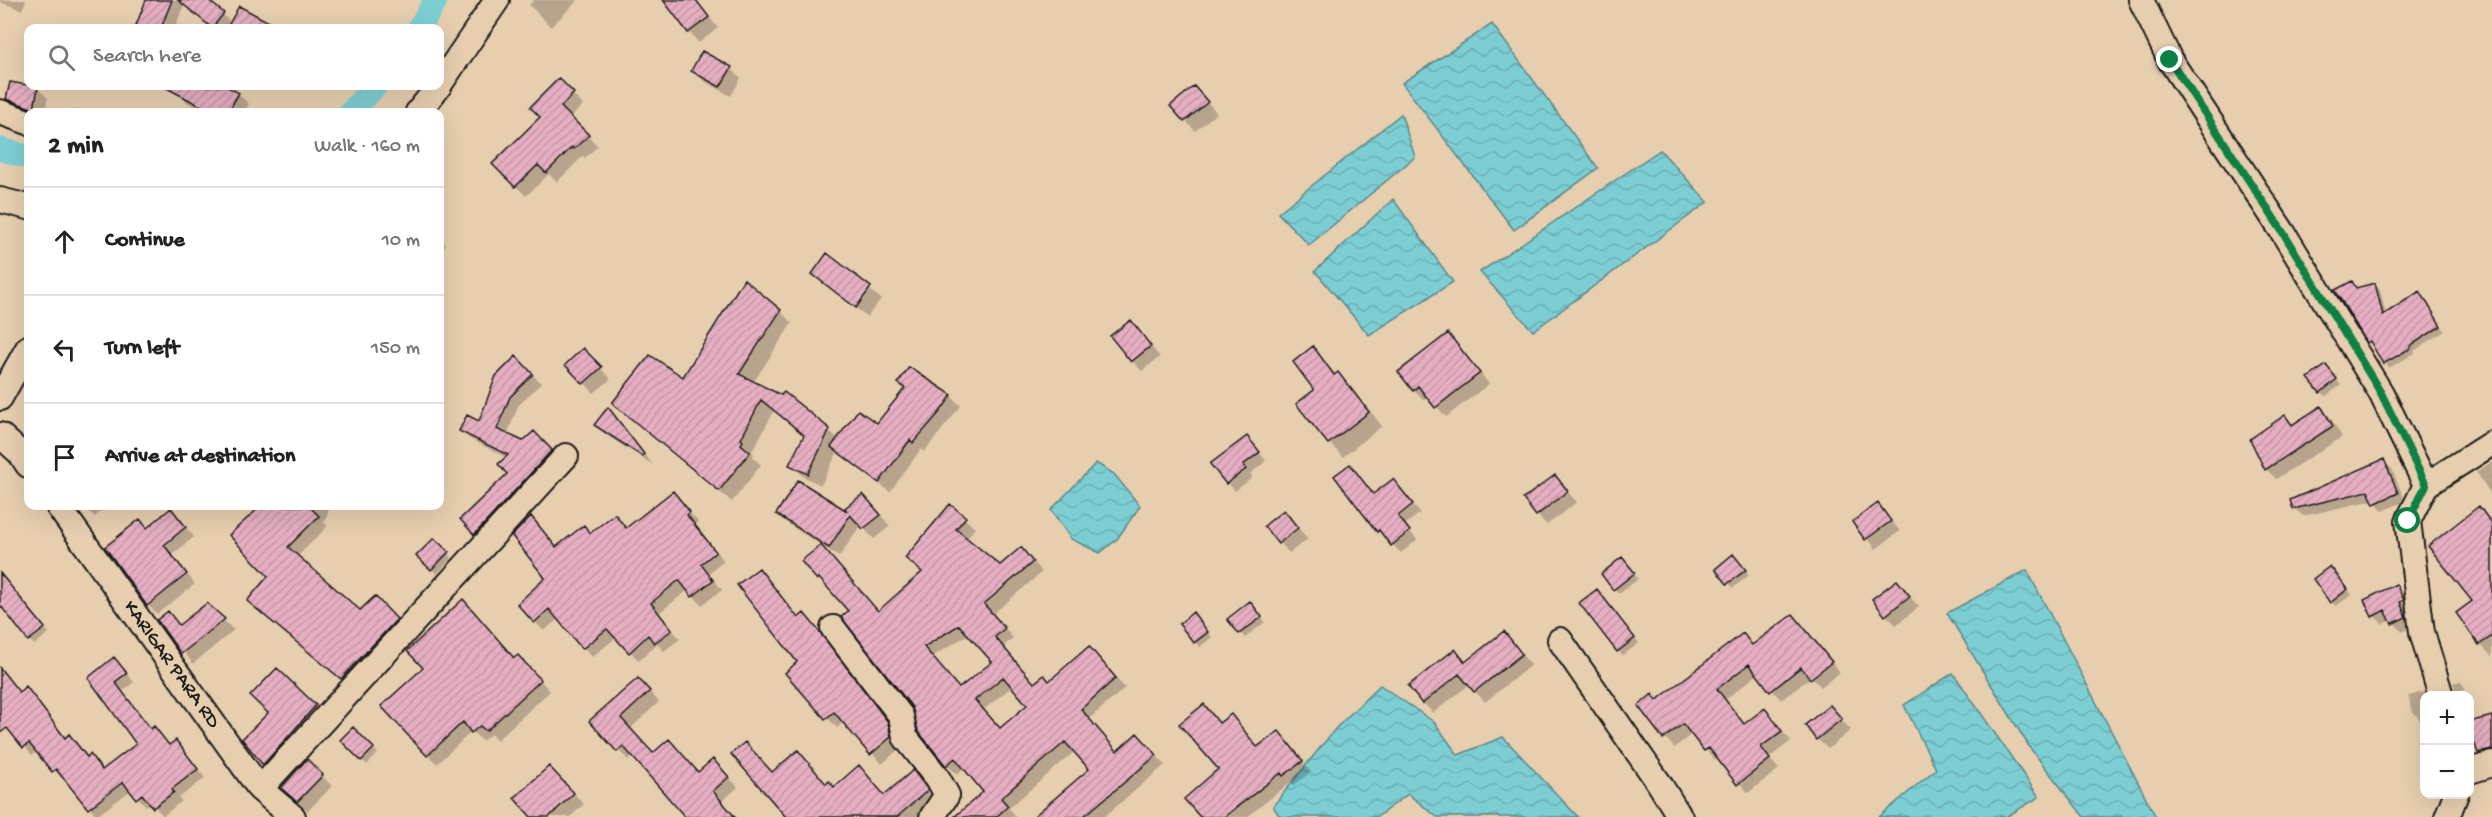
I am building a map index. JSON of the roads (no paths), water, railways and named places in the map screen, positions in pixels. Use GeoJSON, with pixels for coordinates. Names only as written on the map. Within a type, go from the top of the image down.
{"type":"FeatureCollection","features":[{"type":"Feature","properties":{"kind":"street"},"geometry":{"type":"LineString","coordinates":[[444,78],[497,0]]}},
{"type":"Feature","properties":{"kind":"street"},"geometry":{"type":"LineString","coordinates":[[2141,0],[2170,60],[2284,234],[2381,393],[2426,485]]}},
{"type":"Feature","properties":{"kind":"street"},"geometry":{"type":"LineString","coordinates":[[421,108],[435,90]]}},
{"type":"Feature","properties":{"kind":"street"},"geometry":{"type":"LineString","coordinates":[[0,112],[24,121]]}},
{"type":"Feature","properties":{"kind":"street"},"geometry":{"type":"LineString","coordinates":[[0,200],[24,206]]}},
{"type":"Feature","properties":{"kind":"street"},"geometry":{"type":"LineString","coordinates":[[0,398],[24,355]]}},
{"type":"Feature","properties":{"kind":"street"},"geometry":{"type":"LineString","coordinates":[[0,435],[24,459]]}},
{"type":"Feature","properties":{"kind":"street"},"geometry":{"type":"LineString","coordinates":[[2440,691],[2422,632],[2408,521],[2426,485],[2492,443]]}},
{"type":"Feature","properties":{"kind":"street"},"geometry":{"type":"LineString","coordinates":[[260,789],[566,456]]}},
{"type":"Feature","properties":{"kind":"street","name":"KARIGAR PARA RD"},"geometry":{"type":"LineString","coordinates":[[61,510],[260,789],[293,817]]}},
{"type":"Feature","properties":{"kind":"street"},"geometry":{"type":"LineString","coordinates":[[832,628],[901,716],[905,737],[937,777],[947,795],[932,817]]}},
{"type":"Feature","properties":{"kind":"street"},"geometry":{"type":"LineString","coordinates":[[1560,640],[1680,817]]}},
{"type":"Feature","properties":{"kind":"street"},"geometry":{"type":"LineString","coordinates":[[2474,769],[2492,764]]}},
{"type":"Feature","properties":{"kind":"street"},"geometry":{"type":"LineString","coordinates":[[2447,817],[2454,799]]}},
{"type":"Feature","properties":{"kind":"water"},"geometry":{"type":"Polygon","coordinates":[[[1492,24],[1598,168],[1514,230],[1402,83],[1492,24]]]}},
{"type":"Feature","properties":{"kind":"water"},"geometry":{"type":"Polygon","coordinates":[[[1401,114],[1415,157],[1309,245],[1278,213],[1401,114]]]}},
{"type":"Feature","properties":{"kind":"water"},"geometry":{"type":"Polygon","coordinates":[[[1660,150],[1708,202],[1533,331],[1480,272],[1660,150]]]}},
{"type":"Feature","properties":{"kind":"water"},"geometry":{"type":"Polygon","coordinates":[[[1393,199],[1453,282],[1369,335],[1315,271],[1393,199]]]}},
{"type":"Feature","properties":{"kind":"water"},"geometry":{"type":"Polygon","coordinates":[[[1096,463],[1114,474],[1140,506],[1117,539],[1100,553],[1071,539],[1051,510],[1096,463]]]}},
{"type":"Feature","properties":{"kind":"water"},"geometry":{"type":"Polygon","coordinates":[[[2027,570],[2156,817],[2084,817],[2030,748],[1947,613],[2027,570]]]}},
{"type":"Feature","properties":{"kind":"water"},"geometry":{"type":"Polygon","coordinates":[[[1953,673],[2039,797],[2006,817],[1879,817],[1936,769],[1904,705],[1953,673]]]}},
{"type":"Feature","properties":{"kind":"water"},"geometry":{"type":"Polygon","coordinates":[[[1380,685],[1434,722],[1458,755],[1503,737],[1578,817],[1437,817],[1408,794],[1377,817],[1280,817],[1273,806],[1336,728],[1380,685]]]}},
{"type":"Feature","properties":{"kind":"waterway"},"geometry":{"type":"LineString","coordinates":[[421,24],[436,0]]}},
{"type":"Feature","properties":{"kind":"waterway"},"geometry":{"type":"LineString","coordinates":[[355,108],[371,90]]}},
{"type":"Feature","properties":{"kind":"waterway"},"geometry":{"type":"LineString","coordinates":[[0,149],[24,156]]}}]}
